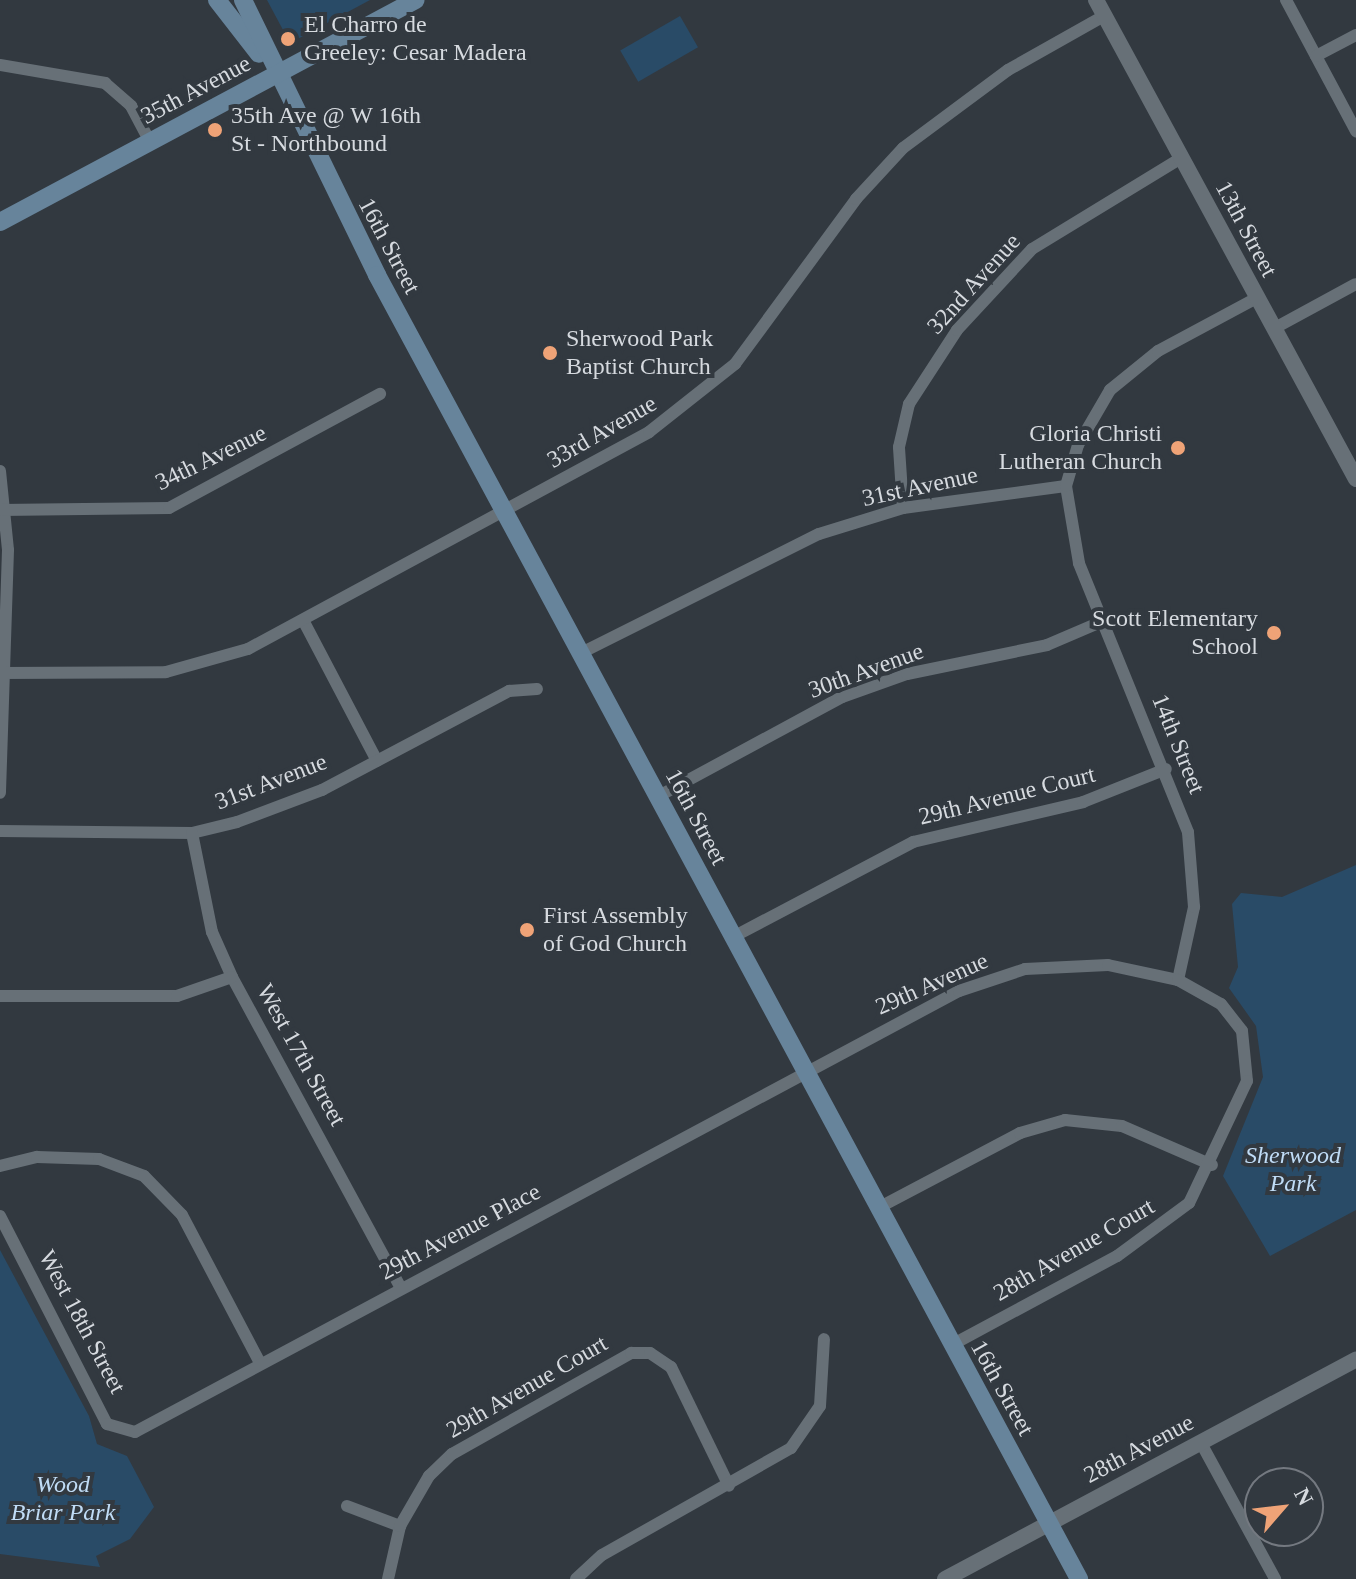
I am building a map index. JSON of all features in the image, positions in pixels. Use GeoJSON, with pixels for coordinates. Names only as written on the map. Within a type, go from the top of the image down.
{"type":"FeatureCollection","features":[{"type":"Feature","properties":{"kind":"main road","name":"16th Street"},"geometry":{"type":"LineString","coordinates":[[217,0],[275,75]]}},
{"type":"Feature","properties":{"kind":"main road","name":"16th Street"},"geometry":{"type":"LineString","coordinates":[[243,0],[275,75],[505,512],[1079,1579]]}},
{"type":"Feature","properties":{"kind":"main road","name":"35th Avenue"},"geometry":{"type":"LineString","coordinates":[[0,222],[415,0]]}},
{"type":"Feature","properties":{"kind":"street","name":"13th Street"},"geometry":{"type":"LineString","coordinates":[[1096,0],[1356,479]]}},
{"type":"Feature","properties":{"kind":"street"},"geometry":{"type":"LineString","coordinates":[[1286,0],[1356,131]]}},
{"type":"Feature","properties":{"kind":"street","name":"33rd Avenue"},"geometry":{"type":"LineString","coordinates":[[2,673],[166,672],[248,649],[505,512],[703,395],[903,148],[1008,70],[1104,16]]}},
{"type":"Feature","properties":{"kind":"street"},"geometry":{"type":"LineString","coordinates":[[1316,56],[1356,35]]}},
{"type":"Feature","properties":{"kind":"street"},"geometry":{"type":"LineString","coordinates":[[0,65],[105,83],[131,106],[150,141]]}},
{"type":"Feature","properties":{"kind":"street","name":"32nd Avenue"},"geometry":{"type":"LineString","coordinates":[[903,508],[899,447],[909,404],[957,330],[1032,249],[1181,158]]}},
{"type":"Feature","properties":{"kind":"street"},"geometry":{"type":"LineString","coordinates":[[1273,329],[1356,284]]}},
{"type":"Feature","properties":{"kind":"street"},"geometry":{"type":"LineString","coordinates":[[1066,486],[1078,445],[1110,390],[1158,351],[1257,298]]}},
{"type":"Feature","properties":{"kind":"street","name":"34th Avenue"},"geometry":{"type":"LineString","coordinates":[[4,510],[169,508],[380,394]]}},
{"type":"Feature","properties":{"kind":"street"},"geometry":{"type":"LineString","coordinates":[[0,471],[4,510],[0,793]]}},
{"type":"Feature","properties":{"kind":"street","name":"31st Avenue"},"geometry":{"type":"LineString","coordinates":[[581,653],[793,544],[903,508],[1066,486]]}},
{"type":"Feature","properties":{"kind":"street","name":"14th Street"},"geometry":{"type":"LineString","coordinates":[[1066,486],[1079,563],[1166,769],[1194,866],[1194,907],[1178,980]]}},
{"type":"Feature","properties":{"kind":"street"},"geometry":{"type":"LineString","coordinates":[[303,620],[377,761]]}},
{"type":"Feature","properties":{"kind":"street","name":"30th Avenue"},"geometry":{"type":"LineString","coordinates":[[657,797],[842,697],[907,674],[1047,645],[1103,621]]}},
{"type":"Feature","properties":{"kind":"street","name":"31st Avenue"},"geometry":{"type":"LineString","coordinates":[[0,831],[192,833],[276,809],[377,761],[509,691],[537,689]]}},
{"type":"Feature","properties":{"kind":"street","name":"29th Avenue Court"},"geometry":{"type":"LineString","coordinates":[[733,937],[913,842],[1083,802],[1166,769]]}},
{"type":"Feature","properties":{"kind":"street","name":"West 17th Street"},"geometry":{"type":"LineString","coordinates":[[192,833],[212,932],[232,977],[401,1288]]}},
{"type":"Feature","properties":{"kind":"street","name":"29th Avenue"},"geometry":{"type":"LineString","coordinates":[[807,1071],[959,991],[1025,969],[1108,965],[1178,980]]}},
{"type":"Feature","properties":{"kind":"street"},"geometry":{"type":"LineString","coordinates":[[0,996],[177,996],[232,977]]}},
{"type":"Feature","properties":{"kind":"street","name":"28th Avenue Court"},"geometry":{"type":"LineString","coordinates":[[952,1345],[1163,1228],[1212,1165],[1247,1081],[1249,1055],[1230,1011],[1178,980]]}},
{"type":"Feature","properties":{"kind":"street","name":"29th Avenue Place"},"geometry":{"type":"LineString","coordinates":[[135,1432],[807,1071]]}},
{"type":"Feature","properties":{"kind":"street"},"geometry":{"type":"LineString","coordinates":[[878,1208],[1020,1133],[1065,1120],[1122,1126],[1212,1165]]}},
{"type":"Feature","properties":{"kind":"street"},"geometry":{"type":"LineString","coordinates":[[0,1166],[37,1157],[99,1159],[144,1176],[182,1215],[260,1363]]}},
{"type":"Feature","properties":{"kind":"street","name":"West 18th Street"},"geometry":{"type":"LineString","coordinates":[[0,1216],[107,1424],[135,1432]]}},
{"type":"Feature","properties":{"kind":"street"},"geometry":{"type":"LineString","coordinates":[[576,1579],[602,1555],[729,1486],[802,1436],[825,1389],[824,1339]]}},
{"type":"Feature","properties":{"kind":"street","name":"29th Avenue Court"},"geometry":{"type":"LineString","coordinates":[[388,1579],[400,1526],[429,1476],[452,1454],[631,1353],[650,1353],[671,1367],[729,1486]]}},
{"type":"Feature","properties":{"kind":"street","name":"28th Avenue"},"geometry":{"type":"LineString","coordinates":[[945,1579],[1356,1360]]}},
{"type":"Feature","properties":{"kind":"street"},"geometry":{"type":"LineString","coordinates":[[1201,1443],[1275,1579]]}},
{"type":"Feature","properties":{"kind":"street"},"geometry":{"type":"LineString","coordinates":[[347,1506],[400,1526]]}},
{"type":"Feature","properties":{"kind":"green space"},"geometry":{"type":"Polygon","coordinates":[[[267,0],[370,0],[290,43],[267,0]]]}},
{"type":"Feature","properties":{"kind":"green space"},"geometry":{"type":"Polygon","coordinates":[[[680,16],[698,47],[638,82],[620,50],[680,16]]]}},
{"type":"Feature","properties":{"kind":"green space","name":"Sherwood Park"},"geometry":{"type":"Polygon","coordinates":[[[1356,865],[1356,1210],[1270,1256],[1223,1176],[1263,1077],[1256,1026],[1229,988],[1238,967],[1232,904],[1241,893],[1282,897],[1356,865]]]}},
{"type":"Feature","properties":{"kind":"green space","name":"Wood Briar Park"},"geometry":{"type":"Polygon","coordinates":[[[0,1250],[89,1416],[97,1444],[127,1456],[154,1507],[130,1539],[96,1556],[100,1567],[0,1554],[0,1250]]]}},
{"type":"Feature","properties":{"kind":"place","name":"El Charro de Greeley: Cesar Madera"},"geometry":{"type":"Point","coordinates":[288,39]}},
{"type":"Feature","properties":{"kind":"place","name":"35th Ave @ W 16th St - Northbound"},"geometry":{"type":"Point","coordinates":[215,130]}},
{"type":"Feature","properties":{"kind":"place","name":"Sherwood Park Baptist Church"},"geometry":{"type":"Point","coordinates":[550,353]}},
{"type":"Feature","properties":{"kind":"place","name":"Gloria Christi Lutheran Church"},"geometry":{"type":"Point","coordinates":[1178,448]}},
{"type":"Feature","properties":{"kind":"place","name":"Scott Elementary School"},"geometry":{"type":"Point","coordinates":[1274,633]}},
{"type":"Feature","properties":{"kind":"place","name":"First Assembly of God Church"},"geometry":{"type":"Point","coordinates":[527,930]}}]}
